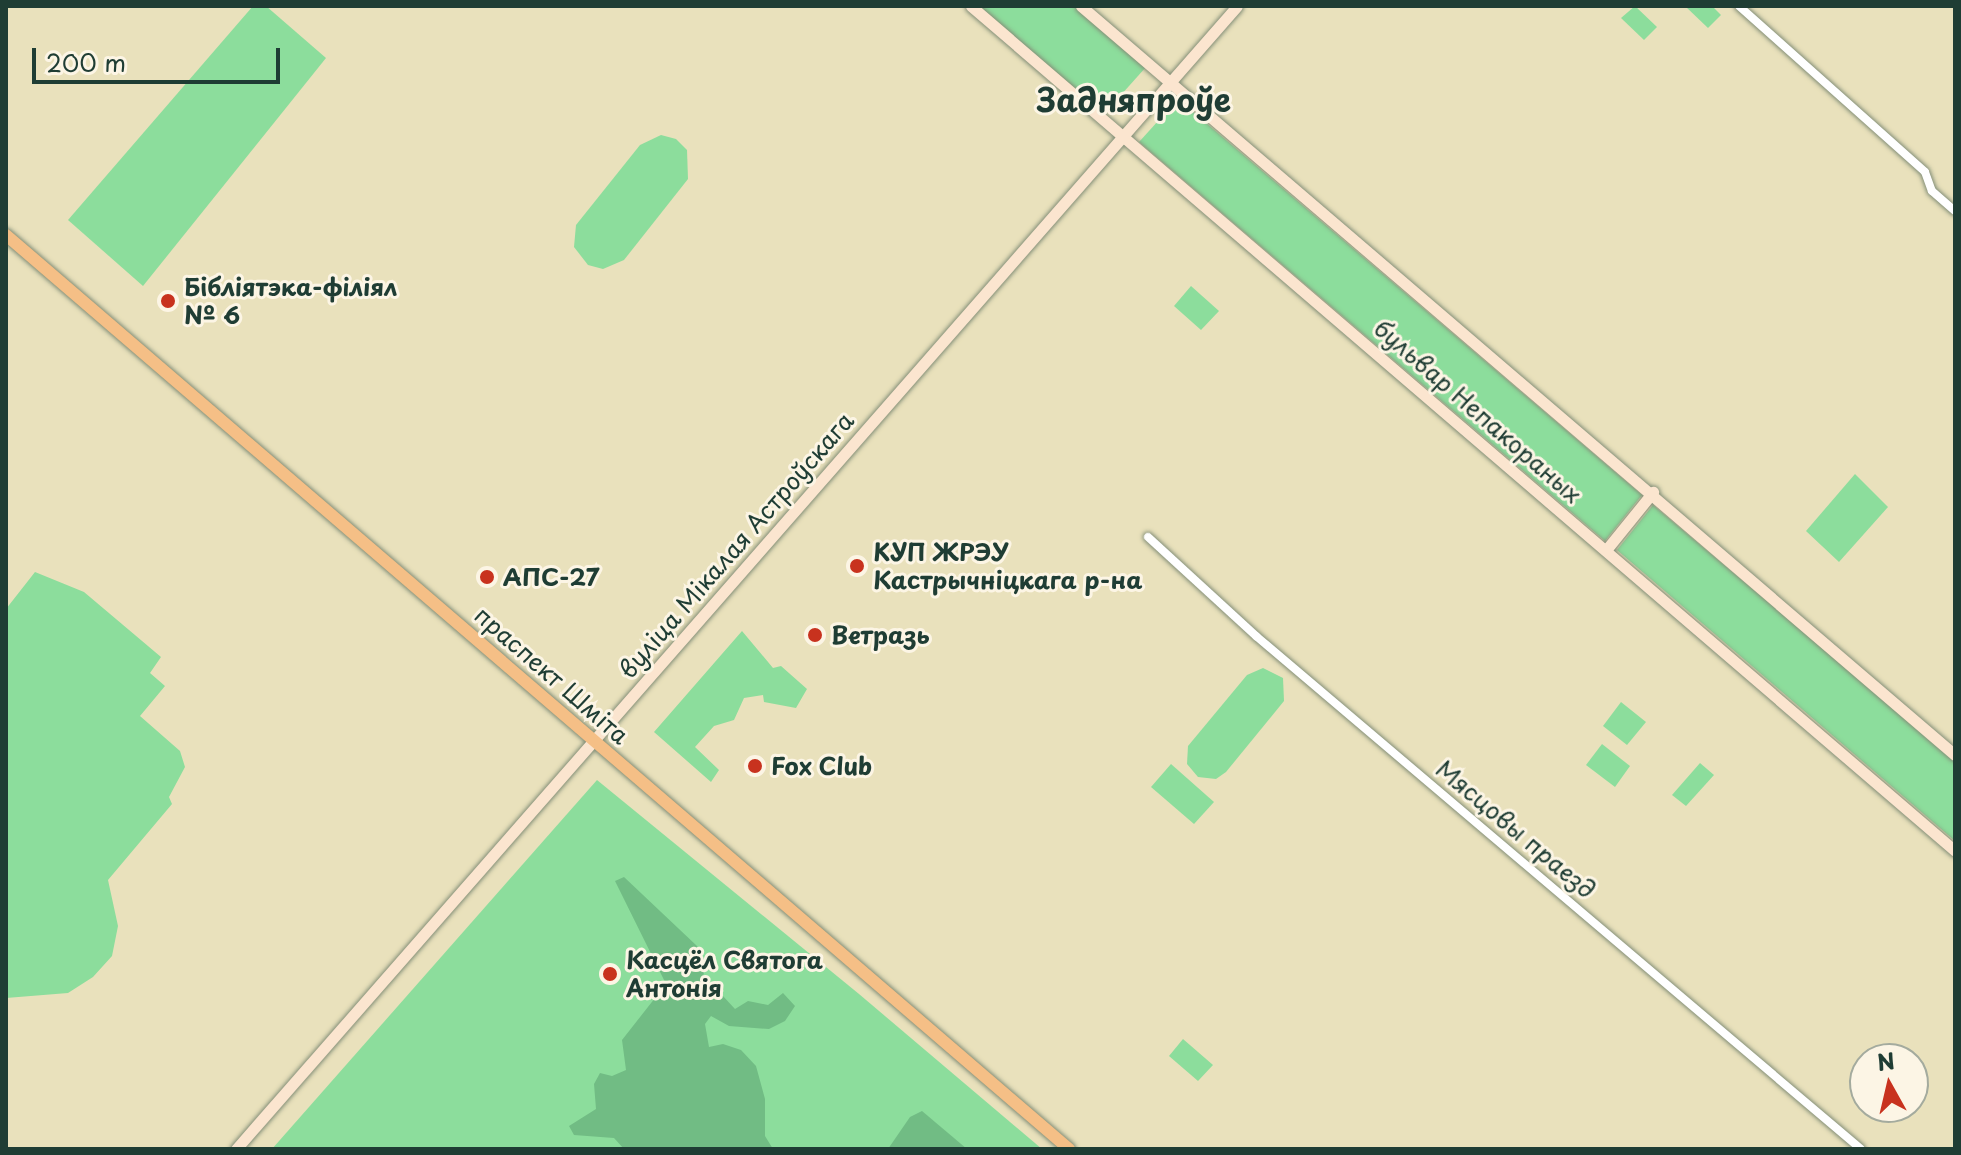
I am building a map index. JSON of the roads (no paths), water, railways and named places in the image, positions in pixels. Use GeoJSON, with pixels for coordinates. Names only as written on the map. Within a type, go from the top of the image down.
{"type":"FeatureCollection","features":[{"type":"Feature","properties":{"kind":"main road","name":"бульвар Непакораных"},"geometry":{"type":"LineString","coordinates":[[971,6],[1955,851]]}},
{"type":"Feature","properties":{"kind":"main road","name":"бульвар Непакораных"},"geometry":{"type":"LineString","coordinates":[[1081,6],[1653,492],[1955,755]]}},
{"type":"Feature","properties":{"kind":"main road","name":"вуліца Мікалая Астроўскага"},"geometry":{"type":"LineString","coordinates":[[236,1149],[1237,6]]}},
{"type":"Feature","properties":{"kind":"main road","name":"праспект Шміта"},"geometry":{"type":"LineString","coordinates":[[6,235],[1069,1149]]}},
{"type":"Feature","properties":{"kind":"main road"},"geometry":{"type":"LineString","coordinates":[[1606,550],[1653,492]]}},
{"type":"Feature","properties":{"kind":"street"},"geometry":{"type":"LineString","coordinates":[[1739,6],[1925,172],[1932,191],[1955,211]]}},
{"type":"Feature","properties":{"kind":"street","name":"Мясцовы праезд"},"geometry":{"type":"LineString","coordinates":[[1148,537],[1262,641],[1861,1149]]}},
{"type":"Feature","properties":{"kind":"place","name":"Бібліятэка-філіял № 6"},"geometry":{"type":"Point","coordinates":[168,301]}},
{"type":"Feature","properties":{"kind":"place","name":"КУП ЖРЭУ Кастрычніцкага р-на"},"geometry":{"type":"Point","coordinates":[857,566]}},
{"type":"Feature","properties":{"kind":"place","name":"АПС-27"},"geometry":{"type":"Point","coordinates":[487,577]}},
{"type":"Feature","properties":{"kind":"place","name":"Ветразь"},"geometry":{"type":"Point","coordinates":[815,635]}},
{"type":"Feature","properties":{"kind":"place","name":"Fox Club"},"geometry":{"type":"Point","coordinates":[755,766]}},
{"type":"Feature","properties":{"kind":"place","name":"Касцёл Святога Антонія"},"geometry":{"type":"Point","coordinates":[610,974]}},
{"type":"Feature","properties":{"kind":"district","name":"Задняпроўе"},"geometry":{"type":"Point","coordinates":[1134,99]}}]}
